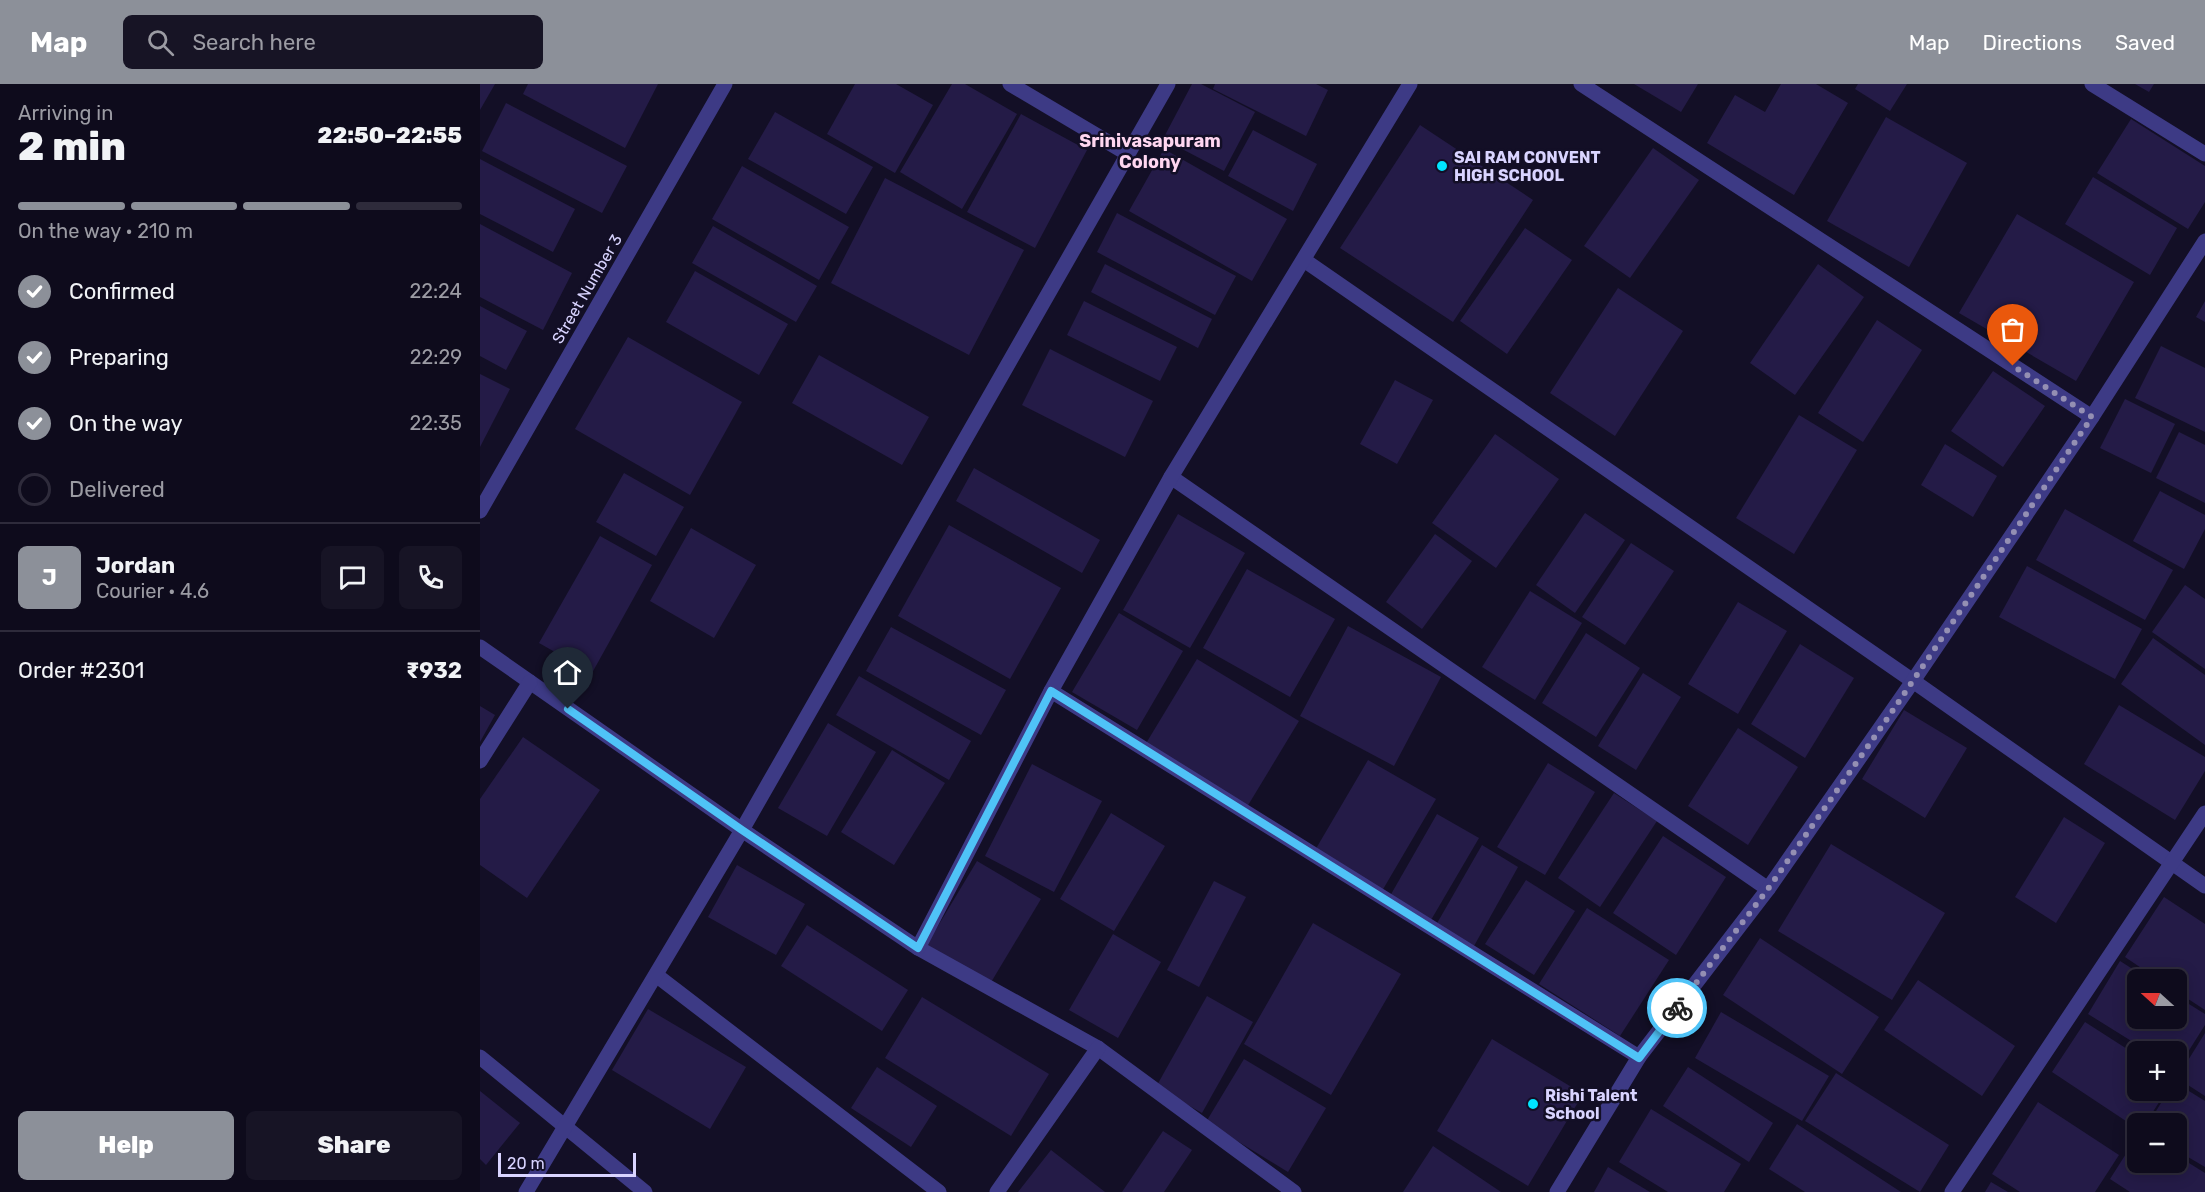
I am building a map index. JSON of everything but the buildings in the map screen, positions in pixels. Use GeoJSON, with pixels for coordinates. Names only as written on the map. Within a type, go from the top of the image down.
{"type":"FeatureCollection","features":[{"type":"Feature","properties":{"kind":"street","name":"Street Number 3"},"geometry":{"type":"LineString","coordinates":[[480,512],[725,84]]}},
{"type":"Feature","properties":{"kind":"street"},"geometry":{"type":"LineString","coordinates":[[1010,84],[1128,154]]}},
{"type":"Feature","properties":{"kind":"street"},"geometry":{"type":"LineString","coordinates":[[526,1192],[742,830],[1168,84]]}},
{"type":"Feature","properties":{"kind":"street"},"geometry":{"type":"LineString","coordinates":[[918,948],[1051,691],[1171,477],[1410,84]]}},
{"type":"Feature","properties":{"kind":"street"},"geometry":{"type":"LineString","coordinates":[[1581,84],[2092,417]]}},
{"type":"Feature","properties":{"kind":"street"},"geometry":{"type":"LineString","coordinates":[[2092,84],[2205,154]]}},
{"type":"Feature","properties":{"kind":"street"},"geometry":{"type":"LineString","coordinates":[[1557,1192],[1639,1058],[1768,889],[1913,681],[2092,417],[2205,240]]}},
{"type":"Feature","properties":{"kind":"street"},"geometry":{"type":"LineString","coordinates":[[1304,260],[2205,886]]}},
{"type":"Feature","properties":{"kind":"street"},"geometry":{"type":"LineString","coordinates":[[1171,477],[1768,889]]}},
{"type":"Feature","properties":{"kind":"street"},"geometry":{"type":"LineString","coordinates":[[480,647],[742,830],[918,948],[1098,1048],[1294,1192]]}},
{"type":"Feature","properties":{"kind":"street"},"geometry":{"type":"LineString","coordinates":[[480,761],[530,682]]}},
{"type":"Feature","properties":{"kind":"street"},"geometry":{"type":"LineString","coordinates":[[1051,691],[1639,1058]]}},
{"type":"Feature","properties":{"kind":"street"},"geometry":{"type":"LineString","coordinates":[[1952,1192],[2205,813]]}},
{"type":"Feature","properties":{"kind":"street"},"geometry":{"type":"LineString","coordinates":[[656,975],[939,1192]]}},
{"type":"Feature","properties":{"kind":"street"},"geometry":{"type":"LineString","coordinates":[[997,1192],[1098,1048]]}},
{"type":"Feature","properties":{"kind":"street"},"geometry":{"type":"LineString","coordinates":[[480,1058],[645,1192]]}},
{"type":"Feature","properties":{"kind":"way so far"},"geometry":{"type":"LineString","coordinates":[[1677,1008],[1768,889],[1887,719],[2092,417],[2013,366]]}},
{"type":"Feature","properties":{"kind":"place","name":"SAI RAM CONVENT HIGH SCHOOL"},"geometry":{"type":"Point","coordinates":[1442,166]}},
{"type":"Feature","properties":{"kind":"place","name":"Rishi Talent School"},"geometry":{"type":"Point","coordinates":[1533,1104]}},
{"type":"Feature","properties":{"kind":"district","name":"Srinivasapuram Colony"},"geometry":{"type":"Point","coordinates":[1150,151]}},
{"type":"Feature","properties":{"kind":"route"},"geometry":{"type":"LineString","coordinates":[[568,709],[742,830],[918,948],[1051,691],[1639,1058],[1677,1008]]}}]}
